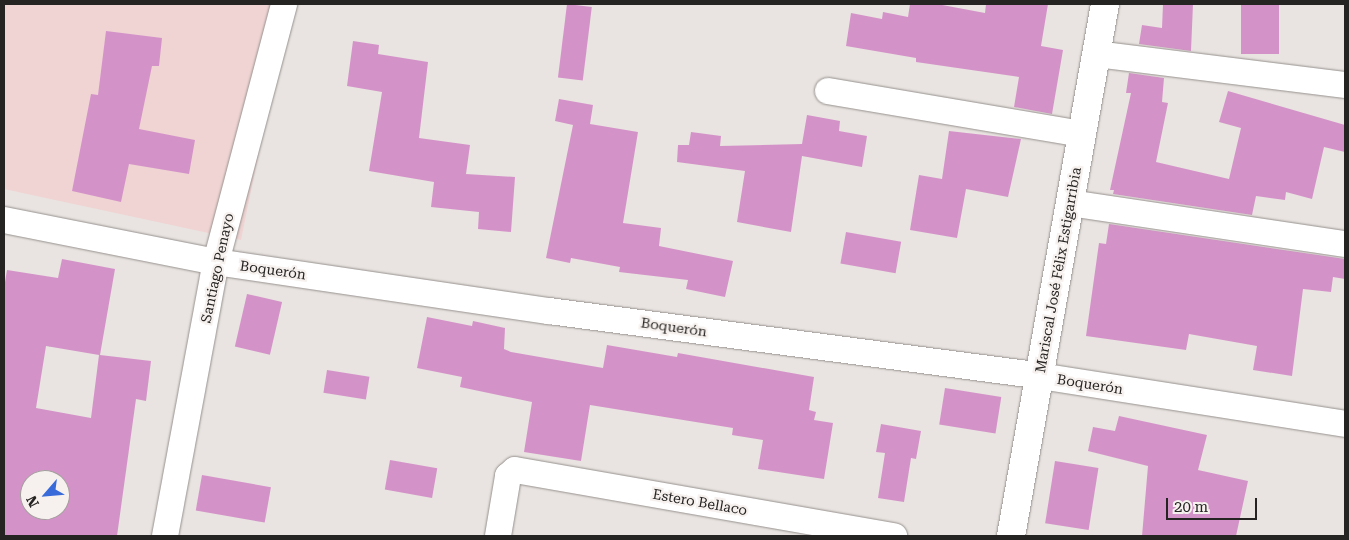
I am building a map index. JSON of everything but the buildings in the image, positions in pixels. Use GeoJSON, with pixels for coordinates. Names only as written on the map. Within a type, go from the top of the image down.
{"type":"FeatureCollection","features":[{"type":"Feature","properties":{"kind":"street","name":"Santiago Penayo"},"geometry":{"type":"LineString","coordinates":[[165,536],[216,262],[284,4]]}},
{"type":"Feature","properties":{"kind":"street","name":"Mariscal José Félix Estigarribia"},"geometry":{"type":"LineString","coordinates":[[1011,536],[1105,4]]}},
{"type":"Feature","properties":{"kind":"street"},"geometry":{"type":"LineString","coordinates":[[1096,54],[1345,84]]}},
{"type":"Feature","properties":{"kind":"street"},"geometry":{"type":"LineString","coordinates":[[828,91],[1082,134]]}},
{"type":"Feature","properties":{"kind":"street"},"geometry":{"type":"LineString","coordinates":[[1070,203],[1345,244]]}},
{"type":"Feature","properties":{"kind":"street","name":"Boquerón"},"geometry":{"type":"LineString","coordinates":[[4,220],[216,262],[549,311],[1040,376],[1345,424]]}},
{"type":"Feature","properties":{"kind":"street","name":"Estero Bellaco"},"geometry":{"type":"LineString","coordinates":[[498,536],[508,476],[515,470],[894,536]]}},
{"type":"Feature","properties":{"kind":"shaded area"},"geometry":{"type":"Polygon","coordinates":[[[4,4],[289,4],[241,240],[4,189],[4,4]]]}}]}
